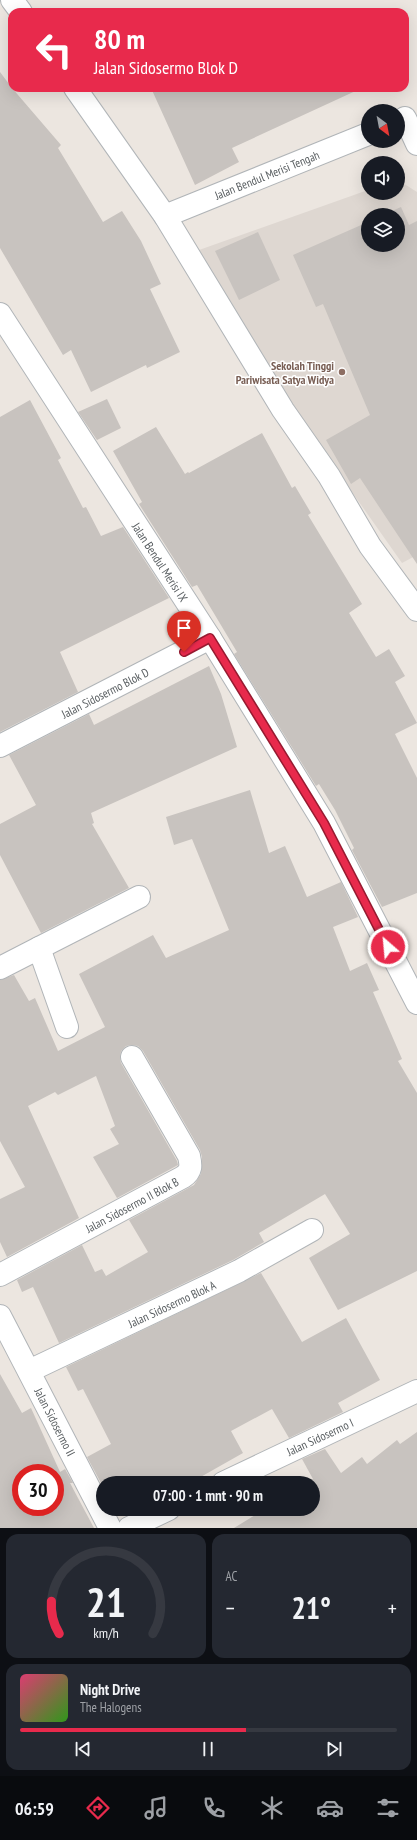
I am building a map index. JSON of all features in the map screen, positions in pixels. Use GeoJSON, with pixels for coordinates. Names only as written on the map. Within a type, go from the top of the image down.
{"type":"FeatureCollection","features":[{"type":"Feature","properties":{"kind":"street"},"geometry":{"type":"LineString","coordinates":[[78,92],[165,216],[283,410],[329,476],[370,546],[417,610]]}},
{"type":"Feature","properties":{"kind":"street"},"geometry":{"type":"LineString","coordinates":[[407,117],[417,144]]}},
{"type":"Feature","properties":{"kind":"street","name":"Jalan Bendul Merisi Tengah"},"geometry":{"type":"LineString","coordinates":[[165,216],[361,137]]}},
{"type":"Feature","properties":{"kind":"street","name":"Jalan Bendul Merisi IX"},"geometry":{"type":"LineString","coordinates":[[0,314],[210,638],[324,823],[417,1002]]}},
{"type":"Feature","properties":{"kind":"street","name":"Jalan Sidosermo Blok D"},"geometry":{"type":"LineString","coordinates":[[0,746],[210,638]]}},
{"type":"Feature","properties":{"kind":"street"},"geometry":{"type":"LineString","coordinates":[[0,968],[139,897]]}},
{"type":"Feature","properties":{"kind":"street"},"geometry":{"type":"LineString","coordinates":[[39,948],[67,1027]]}},
{"type":"Feature","properties":{"kind":"street","name":"Jalan Sidosermo II Blok B"},"geometry":{"type":"LineString","coordinates":[[0,1275],[184,1177],[190,1170],[191,1165],[189,1156],[132,1057]]}},
{"type":"Feature","properties":{"kind":"street","name":"Jalan Sidosermo Blok A"},"geometry":{"type":"LineString","coordinates":[[29,1371],[239,1272],[312,1230]]}},
{"type":"Feature","properties":{"kind":"street","name":"Jalan Sidosermo II"},"geometry":{"type":"LineString","coordinates":[[0,1316],[110,1528]]}},
{"type":"Feature","properties":{"kind":"street","name":"Jalan Sidosermo I"},"geometry":{"type":"LineString","coordinates":[[238,1476],[417,1391]]}},
{"type":"Feature","properties":{"kind":"street"},"geometry":{"type":"LineString","coordinates":[[129,1528],[154,1516]]}},
{"type":"Feature","properties":{"kind":"shaded area","name":"Sekolah Tinggi Pariwisata Satya Widya"},"geometry":{"type":"Polygon","coordinates":[[[405,184],[417,192],[417,555],[402,563],[185,255],[361,192],[361,200],[405,200],[405,184]]]}},
{"type":"Feature","properties":{"kind":"building"},"geometry":{"type":"Polygon","coordinates":[[[0,72],[8,83],[8,92],[15,92],[61,145],[58,148],[103,222],[122,211],[141,241],[161,284],[150,289],[180,352],[147,368],[146,365],[91,392],[71,350],[63,355],[0,248],[0,72]]]}},
{"type":"Feature","properties":{"kind":"building"},"geometry":{"type":"Polygon","coordinates":[[[153,92],[353,92],[232,148],[239,162],[195,185],[153,92]]]}},
{"type":"Feature","properties":{"kind":"building"},"geometry":{"type":"Polygon","coordinates":[[[405,216],[409,225],[417,221],[417,564],[360,478],[351,484],[326,440],[370,415],[323,304],[316,307],[293,255],[361,225],[361,252],[405,252],[405,216]]]}},
{"type":"Feature","properties":{"kind":"building"},"geometry":{"type":"Polygon","coordinates":[[[258,232],[280,280],[239,300],[215,251],[258,232]]]}},
{"type":"Feature","properties":{"kind":"building"},"geometry":{"type":"Polygon","coordinates":[[[107,399],[121,428],[97,440],[78,412],[107,399]]]}},
{"type":"Feature","properties":{"kind":"building"},"geometry":{"type":"Polygon","coordinates":[[[30,400],[61,458],[58,460],[83,508],[86,507],[101,536],[123,527],[169,598],[60,652],[78,692],[0,732],[0,417],[30,400]]]}},
{"type":"Feature","properties":{"kind":"building"},"geometry":{"type":"Polygon","coordinates":[[[156,427],[185,474],[262,433],[292,488],[295,486],[311,513],[308,515],[362,604],[349,613],[376,657],[389,649],[405,676],[395,682],[417,723],[395,734],[417,778],[417,893],[382,907],[352,850],[354,848],[335,810],[319,784],[316,786],[234,654],[237,652],[197,585],[192,587],[139,504],[142,502],[113,451],[156,427]]]}},
{"type":"Feature","properties":{"kind":"building"},"geometry":{"type":"Polygon","coordinates":[[[209,666],[221,694],[237,747],[91,813],[94,823],[92,824],[129,888],[41,933],[0,855],[0,824],[36,805],[9,755],[89,714],[94,725],[209,666]]]}},
{"type":"Feature","properties":{"kind":"building"},"geometry":{"type":"Polygon","coordinates":[[[250,790],[269,853],[285,846],[307,897],[341,882],[358,917],[333,927],[350,971],[367,963],[379,990],[373,992],[402,1059],[398,1061],[417,1093],[417,1271],[338,1310],[309,1258],[350,1234],[325,1194],[259,1233],[264,1242],[233,1260],[59,1343],[33,1287],[22,1292],[17,1280],[82,1245],[95,1272],[102,1269],[106,1276],[148,1252],[129,1220],[194,1185],[201,1174],[202,1157],[200,1150],[143,1051],[138,1046],[126,1046],[121,1051],[121,1063],[178,1165],[117,1198],[93,1157],[119,1144],[110,1129],[115,1126],[96,1076],[58,1095],[55,1092],[28,1106],[79,1218],[7,1257],[0,1242],[0,1199],[25,1187],[0,1141],[0,980],[14,975],[29,1001],[35,998],[58,1051],[105,1027],[79,974],[153,935],[166,958],[229,930],[192,839],[174,845],[166,817],[250,790]]]}},
{"type":"Feature","properties":{"kind":"building"},"geometry":{"type":"Polygon","coordinates":[[[261,1273],[302,1342],[346,1318],[380,1380],[338,1403],[343,1412],[289,1438],[272,1409],[231,1431],[243,1453],[202,1476],[97,1476],[87,1457],[111,1444],[83,1389],[78,1391],[66,1367],[261,1273]]]}},
{"type":"Feature","properties":{"kind":"building"},"geometry":{"type":"Polygon","coordinates":[[[0,1374],[22,1413],[31,1408],[56,1464],[12,1464],[12,1516],[64,1516],[65,1469],[73,1483],[70,1483],[94,1528],[0,1528],[0,1374]]]}},
{"type":"Feature","properties":{"kind":"building"},"geometry":{"type":"Polygon","coordinates":[[[417,1432],[417,1528],[234,1528],[254,1516],[320,1516],[320,1476],[311,1476],[302,1459],[325,1449],[341,1473],[362,1457],[367,1464],[397,1440],[400,1444],[417,1432]]]}},
{"type":"Feature","properties":{"kind":"place","name":"Sekolah Tinggi Pariwisata Satya Widya"},"geometry":{"type":"Point","coordinates":[342,372]}},
{"type":"Feature","properties":{"kind":"route"},"geometry":{"type":"LineString","coordinates":[[184,652],[210,638],[324,823],[388,947]]}}]}
